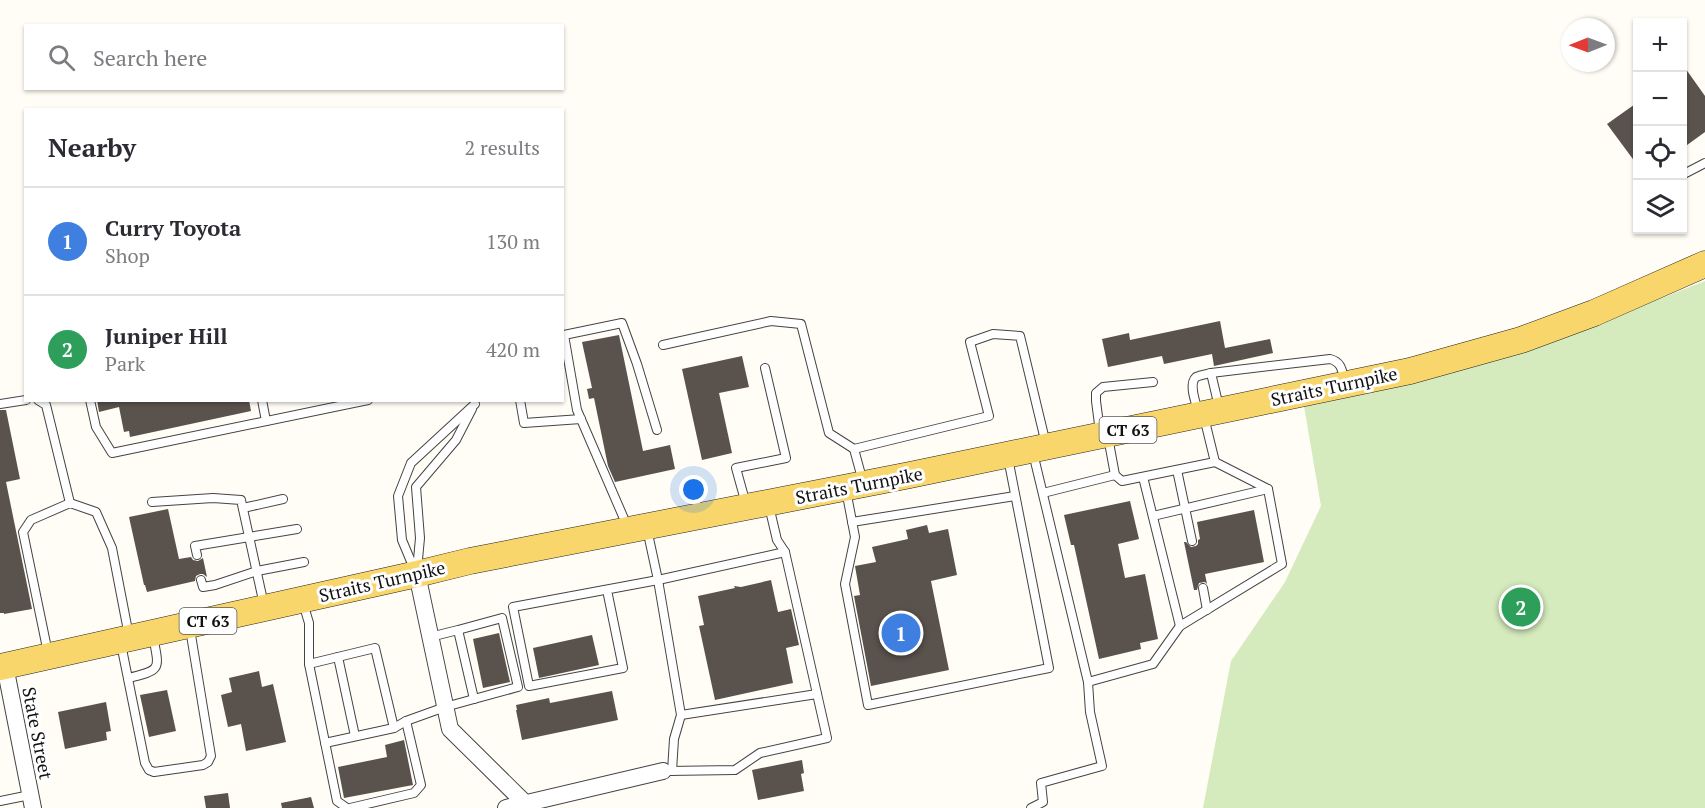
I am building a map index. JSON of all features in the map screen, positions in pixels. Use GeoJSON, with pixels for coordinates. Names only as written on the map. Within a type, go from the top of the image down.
{"type":"FeatureCollection","features":[{"type":"Feature","properties":{"kind":"main road","name":"Straits Turnpike"},"geometry":{"type":"LineString","coordinates":[[2,663],[49,657],[470,561],[758,506],[1410,370],[1521,340],[1594,313],[1705,264]]}},
{"type":"Feature","properties":{"kind":"street"},"geometry":{"type":"LineString","coordinates":[[417,574],[450,729],[528,806]]}},
{"type":"Feature","properties":{"kind":"street","name":"State Street"},"geometry":{"type":"LineString","coordinates":[[2,663],[31,801]]}},
{"type":"Feature","properties":{"kind":"street"},"geometry":{"type":"LineString","coordinates":[[506,808],[528,806],[668,771]]}},
{"type":"Feature","properties":{"kind":"lane"},"geometry":{"type":"LineString","coordinates":[[1687,173],[1705,163]]}},
{"type":"Feature","properties":{"kind":"lane"},"geometry":{"type":"LineString","coordinates":[[663,345],[771,321],[801,324],[829,433],[854,449],[989,416],[970,342],[993,334],[1020,336],[1028,451],[1043,493],[1088,682],[1090,712],[1102,766],[1041,783],[1043,802],[1031,808]]}},
{"type":"Feature","properties":{"kind":"lane"},"geometry":{"type":"LineString","coordinates":[[564,332],[622,323],[638,364],[657,430]]}},
{"type":"Feature","properties":{"kind":"lane"},"geometry":{"type":"LineString","coordinates":[[564,338],[577,410],[638,529],[658,580],[681,715],[668,771],[735,770],[760,753],[827,738],[786,552],[736,468],[786,458],[765,368]]}},
{"type":"Feature","properties":{"kind":"lane"},"geometry":{"type":"LineString","coordinates":[[1207,413],[1192,387],[1197,376],[1330,359],[1340,365],[1345,384]]}},
{"type":"Feature","properties":{"kind":"lane"},"geometry":{"type":"LineString","coordinates":[[1211,373],[1207,413],[1215,462]]}},
{"type":"Feature","properties":{"kind":"lane"},"geometry":{"type":"LineString","coordinates":[[1153,382],[1103,387],[1096,393],[1095,401],[1104,435],[1116,475],[1122,482],[1215,462],[1268,489]]}},
{"type":"Feature","properties":{"kind":"lane"},"geometry":{"type":"LineString","coordinates":[[0,404],[24,400]]}},
{"type":"Feature","properties":{"kind":"lane"},"geometry":{"type":"LineString","coordinates":[[41,402],[46,405],[70,503]]}},
{"type":"Feature","properties":{"kind":"lane"},"geometry":{"type":"LineString","coordinates":[[90,402],[96,427],[112,453],[358,402]]}},
{"type":"Feature","properties":{"kind":"lane"},"geometry":{"type":"LineString","coordinates":[[262,402],[266,421]]}},
{"type":"Feature","properties":{"kind":"lane"},"geometry":{"type":"LineString","coordinates":[[417,574],[402,540],[398,496],[411,463],[475,402]]}},
{"type":"Feature","properties":{"kind":"lane"},"geometry":{"type":"LineString","coordinates":[[417,574],[420,538],[416,487],[456,440],[475,402]]}},
{"type":"Feature","properties":{"kind":"lane"},"geometry":{"type":"LineString","coordinates":[[520,402],[524,423],[581,419]]}},
{"type":"Feature","properties":{"kind":"lane"},"geometry":{"type":"LineString","coordinates":[[854,449],[852,522],[855,537],[845,584],[868,705],[1049,668],[1015,496],[1028,451]]}},
{"type":"Feature","properties":{"kind":"lane"},"geometry":{"type":"LineString","coordinates":[[1177,470],[1192,541]]}},
{"type":"Feature","properties":{"kind":"lane"},"geometry":{"type":"LineString","coordinates":[[1043,493],[1116,475]]}},
{"type":"Feature","properties":{"kind":"lane"},"geometry":{"type":"LineString","coordinates":[[1143,477],[1180,626]]}},
{"type":"Feature","properties":{"kind":"lane"},"geometry":{"type":"LineString","coordinates":[[1153,516],[1268,489]]}},
{"type":"Feature","properties":{"kind":"lane"},"geometry":{"type":"LineString","coordinates":[[1088,682],[1153,664],[1180,626],[1282,564],[1268,489]]}},
{"type":"Feature","properties":{"kind":"lane"},"geometry":{"type":"LineString","coordinates":[[852,522],[1015,496]]}},
{"type":"Feature","properties":{"kind":"lane"},"geometry":{"type":"LineString","coordinates":[[152,502],[213,498],[241,500],[265,608]]}},
{"type":"Feature","properties":{"kind":"lane"},"geometry":{"type":"LineString","coordinates":[[243,507],[283,499]]}},
{"type":"Feature","properties":{"kind":"lane"},"geometry":{"type":"LineString","coordinates":[[49,657],[23,532],[31,520],[70,503],[96,512],[112,548],[134,638],[128,678],[145,763],[149,770],[154,772],[203,765],[211,756],[189,625]]}},
{"type":"Feature","properties":{"kind":"lane"},"geometry":{"type":"LineString","coordinates":[[197,555],[195,546],[297,529]]}},
{"type":"Feature","properties":{"kind":"lane"},"geometry":{"type":"LineString","coordinates":[[607,590],[623,668],[530,686],[513,607],[658,580],[786,552]]}},
{"type":"Feature","properties":{"kind":"lane"},"geometry":{"type":"LineString","coordinates":[[201,580],[203,587],[257,571],[304,562]]}},
{"type":"Feature","properties":{"kind":"lane"},"geometry":{"type":"LineString","coordinates":[[1203,588],[1207,610]]}},
{"type":"Feature","properties":{"kind":"lane"},"geometry":{"type":"LineString","coordinates":[[302,600],[309,623],[309,664],[337,801],[349,808],[414,793],[421,785],[406,721]]}},
{"type":"Feature","properties":{"kind":"lane"},"geometry":{"type":"LineString","coordinates":[[324,742],[394,729],[406,721],[445,706],[518,687],[502,618],[430,637]]}},
{"type":"Feature","properties":{"kind":"lane"},"geometry":{"type":"LineString","coordinates":[[458,630],[474,699]]}},
{"type":"Feature","properties":{"kind":"lane"},"geometry":{"type":"LineString","coordinates":[[128,678],[149,674],[158,662],[134,638]]}},
{"type":"Feature","properties":{"kind":"lane"},"geometry":{"type":"LineString","coordinates":[[309,664],[375,648],[394,729]]}},
{"type":"Feature","properties":{"kind":"lane"},"geometry":{"type":"LineString","coordinates":[[338,657],[355,736]]}},
{"type":"Feature","properties":{"kind":"lane"},"geometry":{"type":"LineString","coordinates":[[681,715],[817,694]]}},
{"type":"Feature","properties":{"kind":"lane"},"geometry":{"type":"LineString","coordinates":[[0,801],[31,801]]}},
{"type":"Feature","properties":{"kind":"green space"},"geometry":{"type":"Polygon","coordinates":[[[1705,281],[1705,808],[1203,808],[1231,661],[1285,582],[1321,506],[1304,406],[1591,326],[1705,281]]]}},
{"type":"Feature","properties":{"kind":"building"},"geometry":{"type":"Polygon","coordinates":[[[1687,71],[1705,96],[1705,132],[1687,145],[1687,71]]]}},
{"type":"Feature","properties":{"kind":"building"},"geometry":{"type":"Polygon","coordinates":[[[1633,106],[1633,159],[1607,124],[1633,106]]]}},
{"type":"Feature","properties":{"kind":"building"},"geometry":{"type":"Polygon","coordinates":[[[1220,321],[1225,348],[1270,339],[1273,353],[1214,366],[1212,354],[1164,364],[1162,356],[1108,367],[1102,339],[1129,333],[1130,340],[1220,321]]]}},
{"type":"Feature","properties":{"kind":"building"},"geometry":{"type":"Polygon","coordinates":[[[619,335],[643,451],[670,445],[675,469],[615,482],[608,466],[594,398],[589,399],[587,389],[592,388],[582,342],[619,335]]]}},
{"type":"Feature","properties":{"kind":"building"},"geometry":{"type":"Polygon","coordinates":[[[742,356],[749,387],[719,393],[732,453],[702,460],[682,369],[742,356]]]}},
{"type":"Feature","properties":{"kind":"building"},"geometry":{"type":"Polygon","coordinates":[[[97,402],[249,402],[251,411],[130,437],[129,431],[124,432],[119,407],[99,412],[97,402]]]}},
{"type":"Feature","properties":{"kind":"building"},"geometry":{"type":"Polygon","coordinates":[[[0,410],[6,410],[20,479],[6,482],[32,609],[4,614],[0,613],[0,410]]]}},
{"type":"Feature","properties":{"kind":"building"},"geometry":{"type":"Polygon","coordinates":[[[1130,501],[1139,539],[1118,544],[1125,578],[1145,574],[1158,639],[1140,643],[1141,649],[1099,659],[1074,545],[1071,545],[1064,515],[1130,501]]]}},
{"type":"Feature","properties":{"kind":"building"},"geometry":{"type":"Polygon","coordinates":[[[168,509],[179,559],[191,557],[198,561],[203,558],[207,577],[200,574],[196,576],[195,581],[147,592],[129,517],[168,509]]]}},
{"type":"Feature","properties":{"kind":"building"},"geometry":{"type":"Polygon","coordinates":[[[1254,510],[1264,562],[1205,574],[1207,584],[1199,583],[1197,590],[1194,590],[1184,542],[1191,547],[1198,544],[1200,539],[1197,522],[1254,510]]]}},
{"type":"Feature","properties":{"kind":"building"},"geometry":{"type":"Polygon","coordinates":[[[927,525],[929,533],[948,529],[957,575],[931,581],[949,670],[871,686],[854,596],[860,595],[855,566],[876,562],[872,547],[908,539],[906,530],[927,525]]]}},
{"type":"Feature","properties":{"kind":"building"},"geometry":{"type":"Polygon","coordinates":[[[771,580],[778,612],[791,609],[799,645],[786,648],[793,683],[715,700],[699,626],[704,625],[698,596],[735,588],[734,586],[741,587],[771,580]]]}},
{"type":"Feature","properties":{"kind":"building"},"geometry":{"type":"Polygon","coordinates":[[[499,633],[510,682],[483,688],[473,639],[499,633]]]}},
{"type":"Feature","properties":{"kind":"building"},"geometry":{"type":"Polygon","coordinates":[[[592,635],[599,665],[539,678],[533,648],[592,635]]]}},
{"type":"Feature","properties":{"kind":"building"},"geometry":{"type":"Polygon","coordinates":[[[259,671],[262,687],[273,684],[286,742],[246,751],[241,724],[228,727],[221,695],[232,692],[229,678],[259,671]]]}},
{"type":"Feature","properties":{"kind":"building"},"geometry":{"type":"Polygon","coordinates":[[[167,690],[176,731],[149,737],[140,695],[167,690]]]}},
{"type":"Feature","properties":{"kind":"building"},"geometry":{"type":"Polygon","coordinates":[[[612,691],[618,720],[522,740],[516,705],[549,698],[550,703],[612,691]]]}},
{"type":"Feature","properties":{"kind":"building"},"geometry":{"type":"Polygon","coordinates":[[[106,702],[111,731],[106,732],[107,740],[65,749],[58,712],[106,702]]]}},
{"type":"Feature","properties":{"kind":"building"},"geometry":{"type":"Polygon","coordinates":[[[404,740],[413,785],[344,798],[338,767],[387,757],[385,745],[404,740]]]}},
{"type":"Feature","properties":{"kind":"building"},"geometry":{"type":"Polygon","coordinates":[[[802,760],[804,773],[801,774],[804,791],[758,800],[752,770],[802,760]]]}},
{"type":"Feature","properties":{"kind":"building"},"geometry":{"type":"Polygon","coordinates":[[[228,793],[230,808],[206,808],[204,796],[228,793]]]}},
{"type":"Feature","properties":{"kind":"building"},"geometry":{"type":"Polygon","coordinates":[[[311,797],[314,808],[282,808],[281,803],[311,797]]]}},
{"type":"Feature","properties":{"kind":"place","name":"Juniper Hill"},"geometry":{"type":"Point","coordinates":[1521,607]}},
{"type":"Feature","properties":{"kind":"place","name":"Curry Toyota"},"geometry":{"type":"Point","coordinates":[901,633]}}]}
